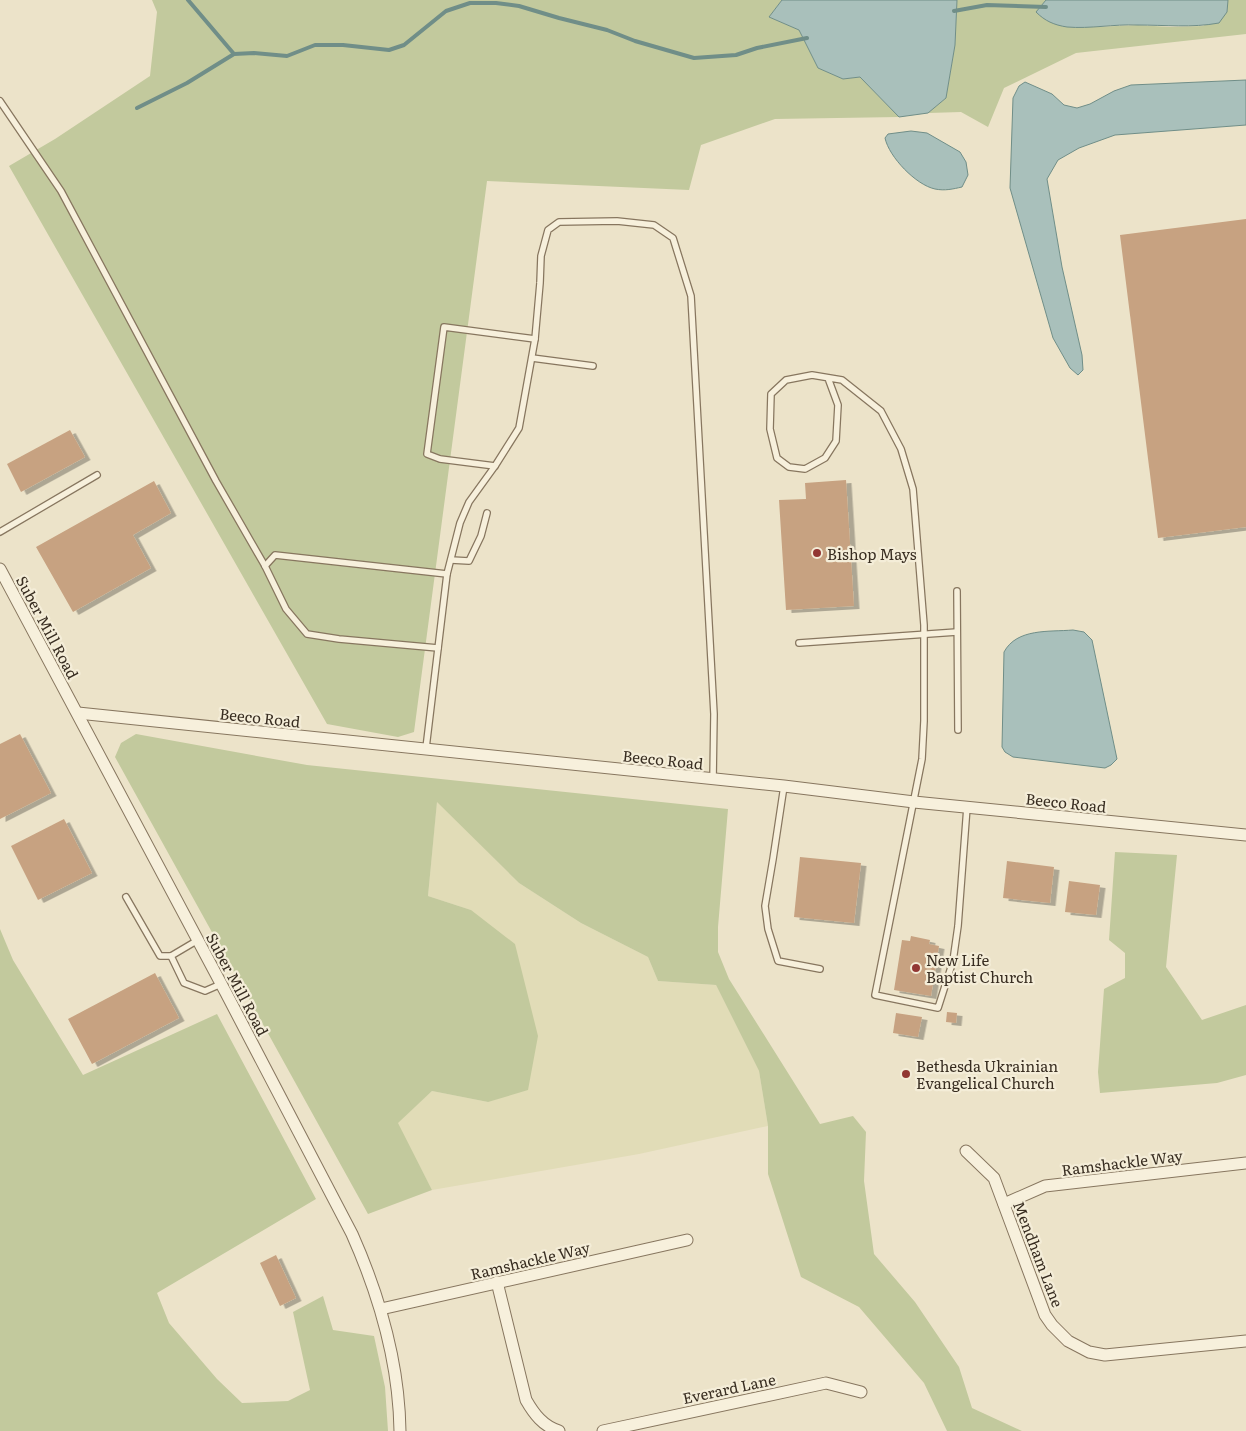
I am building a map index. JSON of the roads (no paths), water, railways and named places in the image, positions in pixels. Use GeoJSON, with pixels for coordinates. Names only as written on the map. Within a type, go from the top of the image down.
{"type":"FeatureCollection","features":[{"type":"Feature","properties":{"kind":"street","name":"Suber Mill Road"},"geometry":{"type":"LineString","coordinates":[[0,570],[61,685],[78,713],[352,1234],[381,1309],[390,1343],[397,1383],[400,1431]]}},
{"type":"Feature","properties":{"kind":"street","name":"Beeco Road"},"geometry":{"type":"LineString","coordinates":[[78,713],[784,786],[914,802],[1246,835]]}},
{"type":"Feature","properties":{"kind":"street","name":"Mendham Lane"},"geometry":{"type":"LineString","coordinates":[[966,1151],[994,1178],[1045,1315],[1060,1334],[1078,1348],[1097,1354],[1115,1356],[1246,1341]]}},
{"type":"Feature","properties":{"kind":"street","name":"Ramshackle Way"},"geometry":{"type":"LineString","coordinates":[[1004,1204],[1045,1186],[1246,1163]]}},
{"type":"Feature","properties":{"kind":"street","name":"Ramshackle Way"},"geometry":{"type":"LineString","coordinates":[[381,1309],[687,1240]]}},
{"type":"Feature","properties":{"kind":"street"},"geometry":{"type":"LineString","coordinates":[[497,1282],[526,1400],[533,1413],[544,1423],[558,1431]]}},
{"type":"Feature","properties":{"kind":"street","name":"Everard Lane"},"geometry":{"type":"LineString","coordinates":[[603,1431],[826,1383],[861,1392]]}},
{"type":"Feature","properties":{"kind":"lane"},"geometry":{"type":"LineString","coordinates":[[0,101],[61,191],[216,481],[265,566],[286,609],[307,634],[348,640],[438,648]]}},
{"type":"Feature","properties":{"kind":"lane"},"geometry":{"type":"LineString","coordinates":[[426,748],[447,574],[460,523],[469,502],[495,466],[518,428],[535,339],[541,256],[548,230],[558,222],[617,222],[654,225],[673,238],[691,296],[714,705],[713,780]]}},
{"type":"Feature","properties":{"kind":"lane"},"geometry":{"type":"LineString","coordinates":[[495,466],[440,459],[427,454],[444,327],[535,339]]}},
{"type":"Feature","properties":{"kind":"lane"},"geometry":{"type":"LineString","coordinates":[[532,358],[593,366]]}},
{"type":"Feature","properties":{"kind":"lane"},"geometry":{"type":"LineString","coordinates":[[828,378],[838,405],[836,441],[825,458],[805,469],[788,467],[777,458],[770,429],[771,394],[786,380],[812,375],[842,380],[881,411],[901,449],[914,488],[924,634],[922,759],[874,995],[938,1008],[953,961],[958,926],[966,807]]}},
{"type":"Feature","properties":{"kind":"lane"},"geometry":{"type":"LineString","coordinates":[[0,532],[97,475]]}},
{"type":"Feature","properties":{"kind":"lane"},"geometry":{"type":"LineString","coordinates":[[451,560],[469,561],[481,536],[488,513]]}},
{"type":"Feature","properties":{"kind":"lane"},"geometry":{"type":"LineString","coordinates":[[265,566],[275,555],[447,574]]}},
{"type":"Feature","properties":{"kind":"lane"},"geometry":{"type":"LineString","coordinates":[[957,590],[958,730]]}},
{"type":"Feature","properties":{"kind":"lane"},"geometry":{"type":"LineString","coordinates":[[799,643],[957,632]]}},
{"type":"Feature","properties":{"kind":"lane"},"geometry":{"type":"LineString","coordinates":[[784,786],[765,906],[768,929],[778,961],[820,969]]}},
{"type":"Feature","properties":{"kind":"lane"},"geometry":{"type":"LineString","coordinates":[[126,896],[160,956],[171,956],[198,940]]}},
{"type":"Feature","properties":{"kind":"lane"},"geometry":{"type":"LineString","coordinates":[[171,956],[184,983],[205,990],[221,984]]}},
{"type":"Feature","properties":{"kind":"water"},"geometry":{"type":"Polygon","coordinates":[[[782,0],[957,0],[955,45],[946,98],[928,113],[899,117],[860,77],[843,79],[818,68],[799,30],[769,17],[782,0]]]}},
{"type":"Feature","properties":{"kind":"water"},"geometry":{"type":"Polygon","coordinates":[[[1046,0],[1228,0],[1227,12],[1219,23],[1209,25],[1067,27],[1054,24],[1036,12],[1046,0]]]}},
{"type":"Feature","properties":{"kind":"water"},"geometry":{"type":"Polygon","coordinates":[[[1246,80],[1246,125],[1115,135],[1079,148],[1058,160],[1047,179],[1062,267],[1082,355],[1083,370],[1078,375],[1070,368],[1053,338],[1010,188],[1013,98],[1019,86],[1025,82],[1052,94],[1064,105],[1077,108],[1131,85],[1246,80]]]}},
{"type":"Feature","properties":{"kind":"water"},"geometry":{"type":"Polygon","coordinates":[[[911,131],[927,133],[960,152],[966,162],[968,175],[962,187],[946,190],[935,189],[920,182],[904,169],[892,153],[885,138],[888,134],[911,131]]]}},
{"type":"Feature","properties":{"kind":"water"},"geometry":{"type":"Polygon","coordinates":[[[1073,630],[1084,632],[1092,640],[1117,759],[1105,768],[1013,757],[1005,752],[1002,747],[1004,652],[1010,644],[1025,635],[1073,630]]]}},
{"type":"Feature","properties":{"kind":"waterway"},"geometry":{"type":"LineString","coordinates":[[188,0],[234,54]]}},
{"type":"Feature","properties":{"kind":"waterway"},"geometry":{"type":"LineString","coordinates":[[137,108],[187,83],[234,54],[254,53],[287,56],[315,45],[343,45],[389,50],[404,45],[446,11],[470,3],[496,3],[519,6],[607,30],[635,41],[694,58],[736,55],[757,48],[807,38]]}},
{"type":"Feature","properties":{"kind":"waterway"},"geometry":{"type":"LineString","coordinates":[[954,11],[987,5],[1046,7]]}},
{"type":"Feature","properties":{"kind":"place","name":"Bishop Mays"},"geometry":{"type":"Point","coordinates":[817,553]}},
{"type":"Feature","properties":{"kind":"place","name":"New Life Baptist Church"},"geometry":{"type":"Point","coordinates":[916,968]}},
{"type":"Feature","properties":{"kind":"place","name":"Bethesda Ukrainian Evangelical Church"},"geometry":{"type":"Point","coordinates":[906,1074]}}]}
